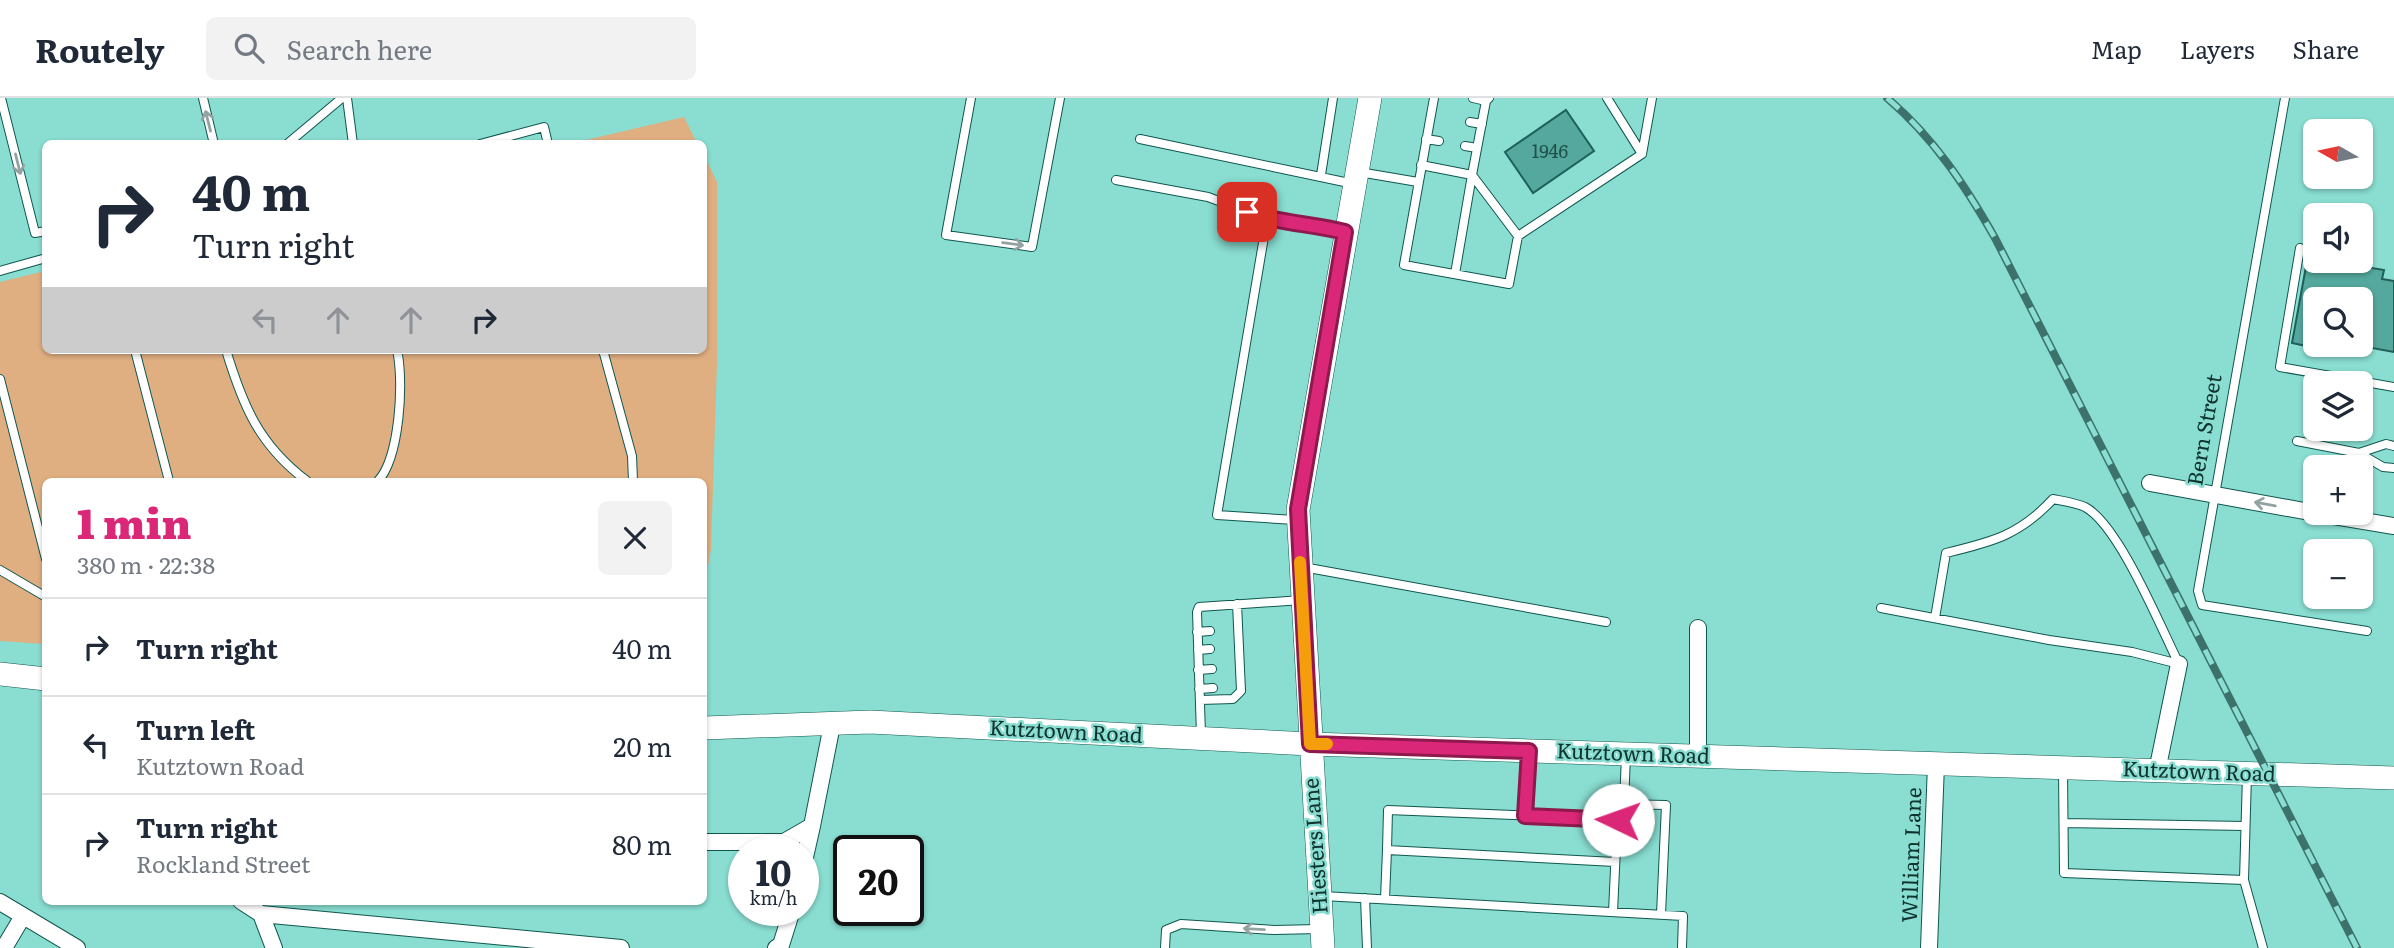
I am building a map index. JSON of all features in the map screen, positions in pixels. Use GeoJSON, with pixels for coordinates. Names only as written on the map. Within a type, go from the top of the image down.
{"type":"FeatureCollection","features":[{"type":"Feature","properties":{"kind":"main road","name":"Hiesters Lane"},"geometry":{"type":"LineString","coordinates":[[1322,938],[1298,520],[1301,478],[1370,98]]}},
{"type":"Feature","properties":{"kind":"main road"},"geometry":{"type":"LineString","coordinates":[[0,674],[42,679]]}},
{"type":"Feature","properties":{"kind":"main road","name":"Kutztown Road"},"geometry":{"type":"LineString","coordinates":[[707,728],[870,722],[1310,744],[2394,778]]}},
{"type":"Feature","properties":{"kind":"street"},"geometry":{"type":"LineString","coordinates":[[2150,483],[2303,511]]}},
{"type":"Feature","properties":{"kind":"street"},"geometry":{"type":"LineString","coordinates":[[2373,523],[2394,526]]}},
{"type":"Feature","properties":{"kind":"street"},"geometry":{"type":"LineString","coordinates":[[1698,628],[1698,757]]}},
{"type":"Feature","properties":{"kind":"street"},"geometry":{"type":"LineString","coordinates":[[2157,771],[2179,664]]}},
{"type":"Feature","properties":{"kind":"street"},"geometry":{"type":"LineString","coordinates":[[810,835],[832,725]]}},
{"type":"Feature","properties":{"kind":"street","name":"William Lane"},"geometry":{"type":"LineString","coordinates":[[1929,948],[1936,764]]}},
{"type":"Feature","properties":{"kind":"street"},"geometry":{"type":"LineString","coordinates":[[707,842],[784,842],[812,826]]}},
{"type":"Feature","properties":{"kind":"street"},"geometry":{"type":"LineString","coordinates":[[0,902],[77,948]]}},
{"type":"Feature","properties":{"kind":"street"},"geometry":{"type":"LineString","coordinates":[[247,905],[261,914],[549,945],[621,948]]}},
{"type":"Feature","properties":{"kind":"street"},"geometry":{"type":"LineString","coordinates":[[261,914],[274,948]]}},
{"type":"Feature","properties":{"kind":"street"},"geometry":{"type":"LineString","coordinates":[[4,948],[23,916]]}},
{"type":"Feature","properties":{"kind":"street"},"geometry":{"type":"LineString","coordinates":[[775,948],[781,945],[787,926]]}},
{"type":"Feature","properties":{"kind":"lane"},"geometry":{"type":"LineString","coordinates":[[1,98],[35,233],[42,232]]}},
{"type":"Feature","properties":{"kind":"lane"},"geometry":{"type":"LineString","coordinates":[[202,98],[213,140]]}},
{"type":"Feature","properties":{"kind":"lane"},"geometry":{"type":"LineString","coordinates":[[292,140],[345,98],[352,140]]}},
{"type":"Feature","properties":{"kind":"lane"},"geometry":{"type":"LineString","coordinates":[[971,98],[946,235],[1032,247],[1060,98]]}},
{"type":"Feature","properties":{"kind":"lane"},"geometry":{"type":"LineString","coordinates":[[1321,175],[1333,98]]}},
{"type":"Feature","properties":{"kind":"lane"},"geometry":{"type":"LineString","coordinates":[[1434,98],[1404,265],[1509,284],[1518,236],[1642,154],[1652,98]]}},
{"type":"Feature","properties":{"kind":"lane"},"geometry":{"type":"LineString","coordinates":[[1455,274],[1488,99],[1473,98]]}},
{"type":"Feature","properties":{"kind":"lane"},"geometry":{"type":"LineString","coordinates":[[1607,98],[1642,154]]}},
{"type":"Feature","properties":{"kind":"lane","name":"Bern Street"},"geometry":{"type":"LineString","coordinates":[[2285,98],[2198,591],[2202,605],[2367,631]]}},
{"type":"Feature","properties":{"kind":"lane"},"geometry":{"type":"LineString","coordinates":[[1431,115],[1443,117]]}},
{"type":"Feature","properties":{"kind":"lane"},"geometry":{"type":"LineString","coordinates":[[1470,122],[1482,124]]}},
{"type":"Feature","properties":{"kind":"lane"},"geometry":{"type":"LineString","coordinates":[[495,140],[544,127],[547,140]]}},
{"type":"Feature","properties":{"kind":"lane"},"geometry":{"type":"LineString","coordinates":[[1140,139],[1321,175],[1419,182]]}},
{"type":"Feature","properties":{"kind":"lane"},"geometry":{"type":"LineString","coordinates":[[1426,139],[1439,141]]}},
{"type":"Feature","properties":{"kind":"lane"},"geometry":{"type":"LineString","coordinates":[[1465,146],[1477,149]]}},
{"type":"Feature","properties":{"kind":"lane"},"geometry":{"type":"LineString","coordinates":[[1421,165],[1472,174],[1518,236]]}},
{"type":"Feature","properties":{"kind":"lane"},"geometry":{"type":"LineString","coordinates":[[1116,180],[1208,197],[1267,219],[1310,223],[1345,232]]}},
{"type":"Feature","properties":{"kind":"lane"},"geometry":{"type":"LineString","coordinates":[[1267,219],[1217,514],[1298,520]]}},
{"type":"Feature","properties":{"kind":"lane"},"geometry":{"type":"LineString","coordinates":[[2300,248],[2280,367],[2394,387]]}},
{"type":"Feature","properties":{"kind":"lane"},"geometry":{"type":"LineString","coordinates":[[0,271],[42,259]]}},
{"type":"Feature","properties":{"kind":"lane"},"geometry":{"type":"LineString","coordinates":[[136,354],[168,478]]}},
{"type":"Feature","properties":{"kind":"lane"},"geometry":{"type":"LineString","coordinates":[[227,354],[240,395],[259,434],[289,468],[303,478]]}},
{"type":"Feature","properties":{"kind":"lane"},"geometry":{"type":"LineString","coordinates":[[379,478],[398,425],[401,371],[398,354]]}},
{"type":"Feature","properties":{"kind":"lane"},"geometry":{"type":"LineString","coordinates":[[604,354],[632,457],[633,478]]}},
{"type":"Feature","properties":{"kind":"lane"},"geometry":{"type":"LineString","coordinates":[[0,379],[42,543]]}},
{"type":"Feature","properties":{"kind":"lane"},"geometry":{"type":"LineString","coordinates":[[2297,441],[2359,453],[2383,467],[2394,468]]}},
{"type":"Feature","properties":{"kind":"lane"},"geometry":{"type":"LineString","coordinates":[[2359,453],[2386,444],[2394,446]]}},
{"type":"Feature","properties":{"kind":"lane"},"geometry":{"type":"LineString","coordinates":[[1936,618],[1946,553],[2000,540],[2040,514],[2053,499],[2086,508],[2106,528],[2142,587],[2179,664]]}},
{"type":"Feature","properties":{"kind":"lane"},"geometry":{"type":"LineString","coordinates":[[1300,566],[1605,622]]}},
{"type":"Feature","properties":{"kind":"lane"},"geometry":{"type":"LineString","coordinates":[[0,569],[42,595]]}},
{"type":"Feature","properties":{"kind":"lane"},"geometry":{"type":"LineString","coordinates":[[1200,739],[1197,632],[1199,607],[1302,600]]}},
{"type":"Feature","properties":{"kind":"lane"},"geometry":{"type":"LineString","coordinates":[[1200,701],[1233,699],[1239,696],[1237,604]]}},
{"type":"Feature","properties":{"kind":"lane"},"geometry":{"type":"LineString","coordinates":[[1881,608],[2049,640],[2132,652],[2179,664]]}},
{"type":"Feature","properties":{"kind":"lane"},"geometry":{"type":"LineString","coordinates":[[1228,629],[1238,628]]}},
{"type":"Feature","properties":{"kind":"lane"},"geometry":{"type":"LineString","coordinates":[[1197,632],[1210,631]]}},
{"type":"Feature","properties":{"kind":"lane"},"geometry":{"type":"LineString","coordinates":[[1229,648],[1239,648]]}},
{"type":"Feature","properties":{"kind":"lane"},"geometry":{"type":"LineString","coordinates":[[1198,650],[1210,649]]}},
{"type":"Feature","properties":{"kind":"lane"},"geometry":{"type":"LineString","coordinates":[[1230,668],[1240,666]]}},
{"type":"Feature","properties":{"kind":"lane"},"geometry":{"type":"LineString","coordinates":[[1198,670],[1212,669]]}},
{"type":"Feature","properties":{"kind":"lane"},"geometry":{"type":"LineString","coordinates":[[1199,689],[1213,688]]}},
{"type":"Feature","properties":{"kind":"lane"},"geometry":{"type":"LineString","coordinates":[[1525,816],[1529,751]]}},
{"type":"Feature","properties":{"kind":"lane"},"geometry":{"type":"LineString","coordinates":[[1624,804],[1626,754]]}},
{"type":"Feature","properties":{"kind":"lane"},"geometry":{"type":"LineString","coordinates":[[2063,768],[2064,873],[2244,880]]}},
{"type":"Feature","properties":{"kind":"lane"},"geometry":{"type":"LineString","coordinates":[[2247,774],[2244,880],[2263,948]]}},
{"type":"Feature","properties":{"kind":"lane"},"geometry":{"type":"LineString","coordinates":[[1613,912],[1618,804],[1666,805],[1661,914]]}},
{"type":"Feature","properties":{"kind":"lane"},"geometry":{"type":"LineString","coordinates":[[1385,900],[1388,810],[1618,820]]}},
{"type":"Feature","properties":{"kind":"lane"},"geometry":{"type":"LineString","coordinates":[[2064,823],[2245,826]]}},
{"type":"Feature","properties":{"kind":"lane"},"geometry":{"type":"LineString","coordinates":[[1387,850],[1615,862]]}},
{"type":"Feature","properties":{"kind":"lane"},"geometry":{"type":"LineString","coordinates":[[1320,896],[1683,916],[1682,948]]}},
{"type":"Feature","properties":{"kind":"lane"},"geometry":{"type":"LineString","coordinates":[[1365,898],[1367,948]]}},
{"type":"Feature","properties":{"kind":"lane"},"geometry":{"type":"LineString","coordinates":[[1165,948],[1166,930],[1181,924],[1274,930],[1322,938]]}},
{"type":"Feature","properties":{"kind":"shaded area"},"geometry":{"type":"Polygon","coordinates":[[[684,117],[696,140],[586,140],[684,117]]]}},
{"type":"Feature","properties":{"kind":"shaded area"},"geometry":{"type":"Polygon","coordinates":[[[707,161],[717,182],[717,363],[711,549],[707,572],[707,478],[42,478],[42,644],[0,641],[0,282],[42,272],[42,354],[707,354],[707,161]]]}},
{"type":"Feature","properties":{"kind":"building"},"geometry":{"type":"Polygon","coordinates":[[[1566,110],[1594,151],[1533,193],[1505,152],[1566,110]]]}},
{"type":"Feature","properties":{"kind":"building"},"geometry":{"type":"Polygon","coordinates":[[[2373,268],[2384,270],[2382,279],[2394,281],[2394,352],[2373,348],[2373,287],[2303,287],[2303,345],[2292,343],[2305,273],[2373,273],[2373,268]]]}},
{"type":"Feature","properties":{"kind":"railway"},"geometry":{"type":"LineString","coordinates":[[1887,98],[1919,129],[1947,163],[1995,238],[2357,948]]}},
{"type":"Feature","properties":{"kind":"slow traffic"},"geometry":{"type":"LineString","coordinates":[[1300,562],[1310,744],[1327,744]]}},
{"type":"Feature","properties":{"kind":"route"},"geometry":{"type":"LineString","coordinates":[[1247,212],[1267,219],[1310,223],[1345,232],[1301,478],[1298,509],[1310,744],[1529,751],[1525,816],[1618,820]]}}]}
